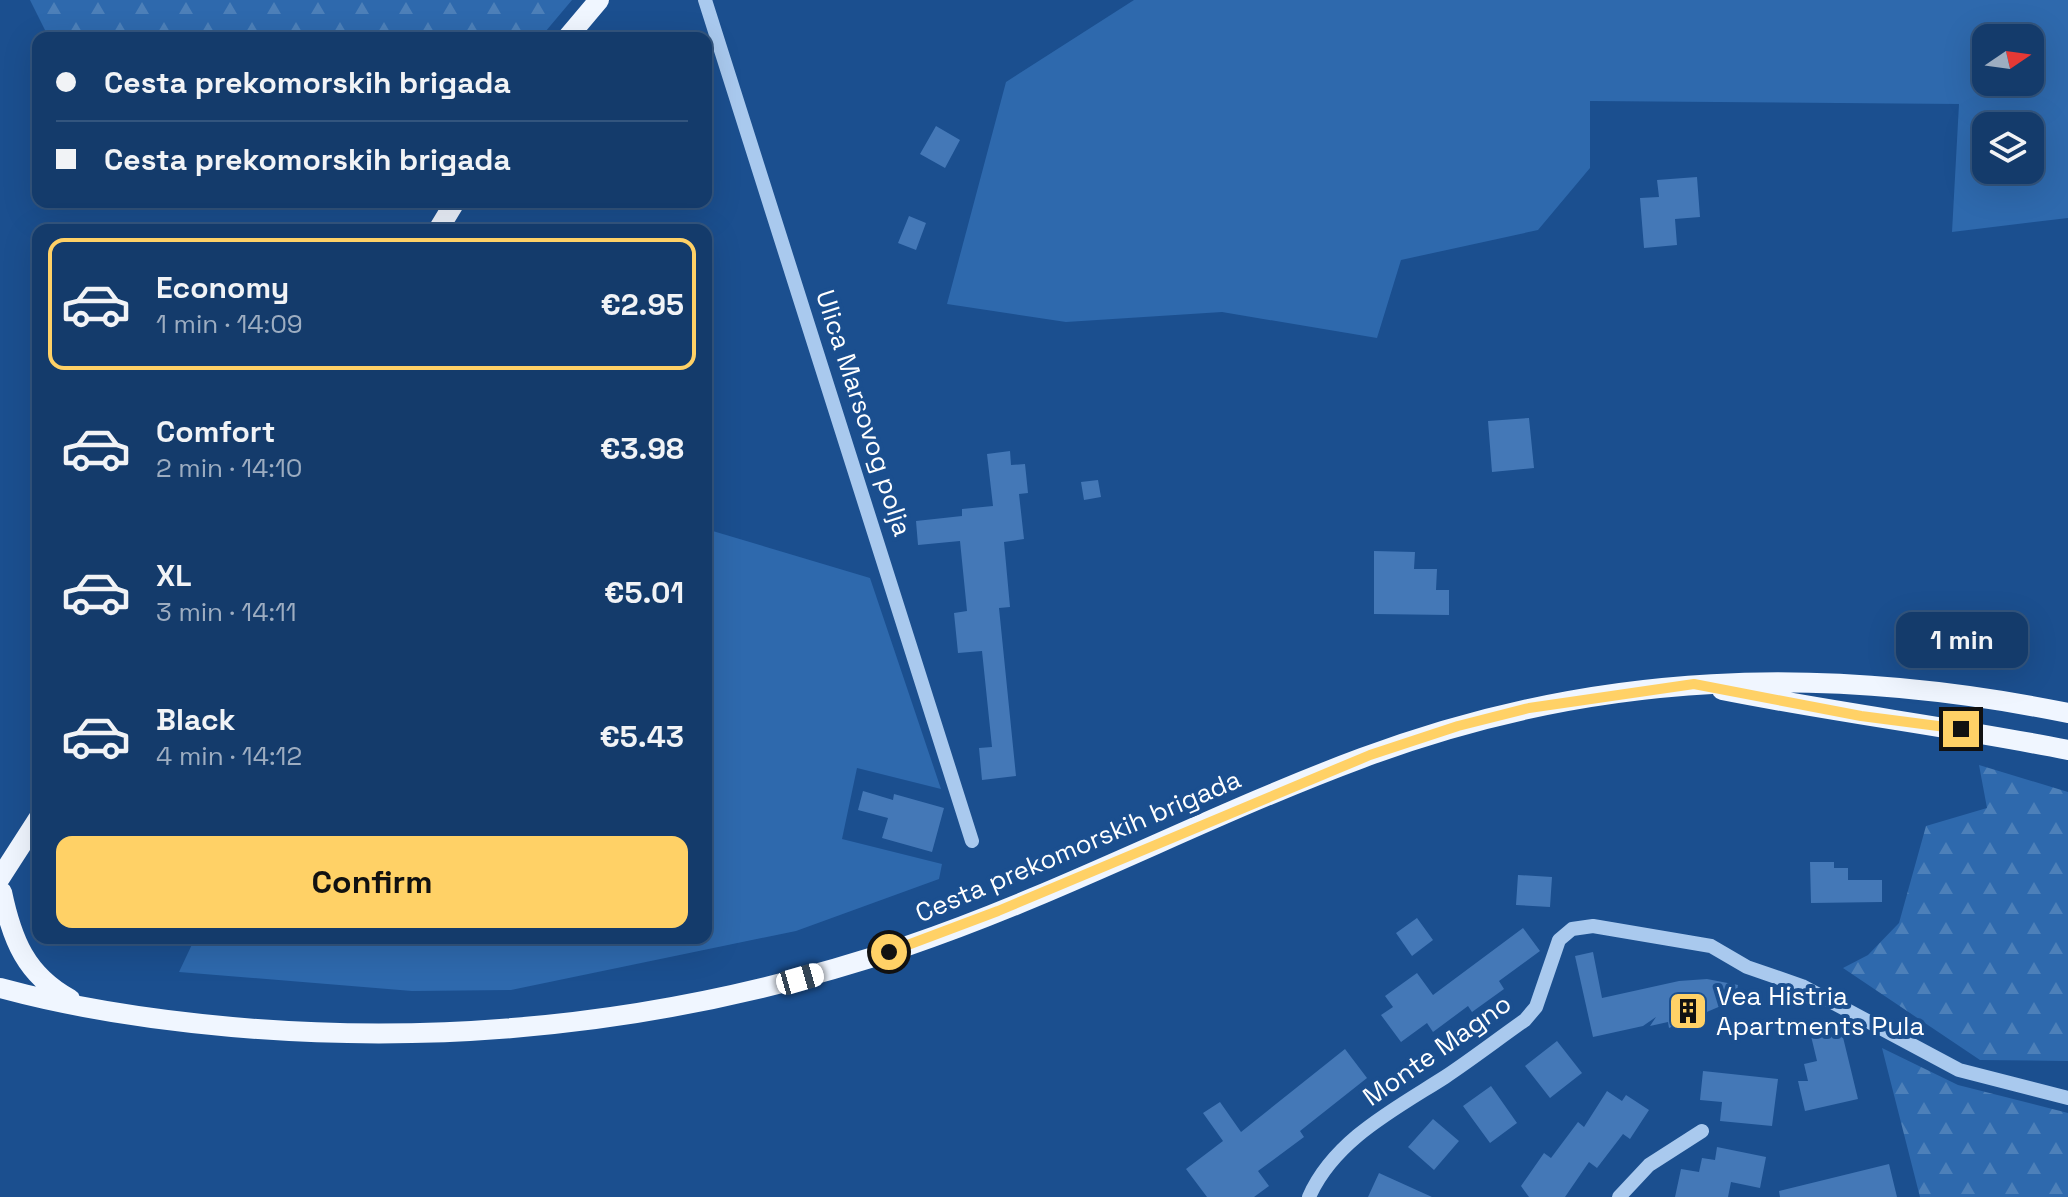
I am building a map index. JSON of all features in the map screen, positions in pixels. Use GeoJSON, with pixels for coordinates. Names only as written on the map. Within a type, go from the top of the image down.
{"type":"FeatureCollection","features":[{"type":"Feature","properties":{"kind":"main road"},"geometry":{"type":"LineString","coordinates":[[572,32],[599,0]]}},
{"type":"Feature","properties":{"kind":"main road","name":"Cesta prekomorskih brigada"},"geometry":{"type":"LineString","coordinates":[[0,988],[139,1019],[311,1034],[531,1029],[687,1005],[800,979],[910,945],[998,911],[1342,765],[1458,726],[1559,703],[1694,684],[1785,681],[1890,685],[1992,698],[2068,713]]}},
{"type":"Feature","properties":{"kind":"main road","name":"Cesta prekomorskih brigada"},"geometry":{"type":"LineString","coordinates":[[1694,684],[2068,750]]}},
{"type":"Feature","properties":{"kind":"main road"},"geometry":{"type":"LineString","coordinates":[[32,830],[2,884],[11,930],[23,958],[43,982],[88,1009]]}},
{"type":"Feature","properties":{"kind":"street","name":"Ulica Marsovog polja"},"geometry":{"type":"LineString","coordinates":[[705,0],[972,841]]}},
{"type":"Feature","properties":{"kind":"street","name":"Monte Magno"},"geometry":{"type":"LineString","coordinates":[[1309,1197],[1317,1179],[1346,1147],[1383,1116],[1525,1020],[1536,1007],[1559,940],[1572,929],[1593,926],[1711,946],[1747,967],[1802,986],[1959,1070],[2068,1098]]}},
{"type":"Feature","properties":{"kind":"street"},"geometry":{"type":"LineString","coordinates":[[1619,1197],[1649,1165],[1702,1131]]}},
{"type":"Feature","properties":{"kind":"green space"},"geometry":{"type":"Polygon","coordinates":[[[30,0],[572,0],[545,32],[46,32],[30,0]]]}},
{"type":"Feature","properties":{"kind":"green space"},"geometry":{"type":"Polygon","coordinates":[[[1134,0],[2068,0],[2068,218],[1952,232],[1959,104],[1590,101],[1590,168],[1538,230],[1401,260],[1377,338],[1222,312],[1066,322],[947,304],[1006,82],[1134,0]]]}},
{"type":"Feature","properties":{"kind":"green space"},"geometry":{"type":"Polygon","coordinates":[[[712,531],[870,578],[941,789],[857,768],[842,839],[942,864],[939,879],[796,931],[511,990],[412,991],[179,972],[192,944],[712,944],[712,531]]]}},
{"type":"Feature","properties":{"kind":"green space"},"geometry":{"type":"Polygon","coordinates":[[[1979,765],[2068,792],[2068,1061],[1980,1060],[1843,968],[1868,955],[1899,923],[1926,826],[1987,808],[1979,765]]]}},
{"type":"Feature","properties":{"kind":"green space"},"geometry":{"type":"Polygon","coordinates":[[[1882,1048],[1958,1085],[2068,1113],[2068,1197],[1920,1197],[1882,1048]]]}},
{"type":"Feature","properties":{"kind":"building"},"geometry":{"type":"Polygon","coordinates":[[[936,126],[960,140],[945,168],[920,154],[936,126]]]}},
{"type":"Feature","properties":{"kind":"building"},"geometry":{"type":"Polygon","coordinates":[[[1697,177],[1700,217],[1675,219],[1677,245],[1644,248],[1640,198],[1659,197],[1657,180],[1697,177]]]}},
{"type":"Feature","properties":{"kind":"building"},"geometry":{"type":"Polygon","coordinates":[[[909,216],[926,223],[916,250],[898,243],[909,216]]]}},
{"type":"Feature","properties":{"kind":"building"},"geometry":{"type":"Polygon","coordinates":[[[1529,418],[1534,468],[1492,472],[1488,421],[1529,418]]]}},
{"type":"Feature","properties":{"kind":"building"},"geometry":{"type":"Polygon","coordinates":[[[1010,451],[1011,465],[1025,464],[1028,493],[1019,494],[1024,539],[1004,542],[1010,607],[999,608],[1016,776],[982,780],[979,748],[992,747],[982,651],[958,653],[954,613],[967,611],[960,541],[918,545],[916,521],[962,516],[962,509],[993,506],[987,454],[1010,451]]]}},
{"type":"Feature","properties":{"kind":"building"},"geometry":{"type":"Polygon","coordinates":[[[1098,480],[1101,497],[1084,500],[1081,482],[1098,480]]]}},
{"type":"Feature","properties":{"kind":"building"},"geometry":{"type":"Polygon","coordinates":[[[1374,551],[1415,552],[1414,569],[1437,569],[1436,590],[1449,590],[1449,615],[1374,614],[1374,551]]]}},
{"type":"Feature","properties":{"kind":"building"},"geometry":{"type":"Polygon","coordinates":[[[863,791],[893,800],[894,794],[944,808],[932,852],[882,838],[888,818],[858,810],[863,791]]]}},
{"type":"Feature","properties":{"kind":"building"},"geometry":{"type":"Polygon","coordinates":[[[1810,862],[1834,862],[1834,868],[1848,868],[1848,880],[1882,880],[1882,902],[1811,903],[1810,862]]]}},
{"type":"Feature","properties":{"kind":"building"},"geometry":{"type":"Polygon","coordinates":[[[1518,875],[1552,877],[1550,907],[1516,905],[1518,875]]]}},
{"type":"Feature","properties":{"kind":"building"},"geometry":{"type":"Polygon","coordinates":[[[1417,918],[1433,940],[1412,956],[1396,933],[1417,918]]]}},
{"type":"Feature","properties":{"kind":"building"},"geometry":{"type":"Polygon","coordinates":[[[1523,928],[1540,951],[1499,981],[1504,989],[1472,1012],[1468,1006],[1433,1032],[1427,1023],[1401,1042],[1381,1015],[1393,1007],[1385,996],[1417,973],[1433,995],[1523,928]]]}},
{"type":"Feature","properties":{"kind":"building"},"geometry":{"type":"Polygon","coordinates":[[[1593,952],[1602,998],[1679,981],[1707,979],[1738,985],[1735,1000],[1669,1028],[1668,1022],[1650,1026],[1656,1017],[1643,1026],[1593,1037],[1575,956],[1593,952]]]}},
{"type":"Feature","properties":{"kind":"building"},"geometry":{"type":"Polygon","coordinates":[[[1841,1029],[1858,1099],[1805,1111],[1798,1081],[1808,1081],[1804,1064],[1817,1061],[1811,1036],[1841,1029]]]}},
{"type":"Feature","properties":{"kind":"building"},"geometry":{"type":"Polygon","coordinates":[[[1557,1041],[1582,1073],[1550,1098],[1525,1066],[1557,1041]]]}},
{"type":"Feature","properties":{"kind":"building"},"geometry":{"type":"Polygon","coordinates":[[[1345,1049],[1367,1078],[1300,1131],[1304,1137],[1258,1171],[1269,1186],[1254,1197],[1207,1197],[1186,1169],[1223,1141],[1203,1113],[1220,1102],[1241,1132],[1345,1049]]]}},
{"type":"Feature","properties":{"kind":"building"},"geometry":{"type":"Polygon","coordinates":[[[1703,1071],[1778,1079],[1772,1126],[1720,1121],[1722,1102],[1700,1100],[1703,1071]]]}},
{"type":"Feature","properties":{"kind":"building"},"geometry":{"type":"Polygon","coordinates":[[[1491,1086],[1517,1123],[1490,1143],[1463,1106],[1491,1086]]]}},
{"type":"Feature","properties":{"kind":"building"},"geometry":{"type":"Polygon","coordinates":[[[1607,1091],[1622,1101],[1626,1095],[1649,1110],[1630,1139],[1623,1134],[1597,1168],[1589,1162],[1565,1197],[1529,1197],[1521,1186],[1544,1153],[1551,1158],[1578,1122],[1584,1127],[1607,1091]]]}},
{"type":"Feature","properties":{"kind":"building"},"geometry":{"type":"Polygon","coordinates":[[[1433,1119],[1459,1141],[1434,1170],[1408,1147],[1433,1119]]]}},
{"type":"Feature","properties":{"kind":"building"},"geometry":{"type":"Polygon","coordinates":[[[1717,1147],[1766,1157],[1760,1188],[1731,1182],[1728,1197],[1675,1197],[1681,1169],[1699,1172],[1702,1158],[1715,1160],[1717,1147]]]}},
{"type":"Feature","properties":{"kind":"building"},"geometry":{"type":"Polygon","coordinates":[[[1889,1164],[1897,1197],[1780,1197],[1779,1191],[1889,1164]]]}},
{"type":"Feature","properties":{"kind":"building"},"geometry":{"type":"Polygon","coordinates":[[[1379,1173],[1432,1197],[1368,1197],[1379,1173]]]}},
{"type":"Feature","properties":{"kind":"place","name":"Vea Histria Apartments Pula"},"geometry":{"type":"Point","coordinates":[1688,1011]}},
{"type":"Feature","properties":{"kind":"route"},"geometry":{"type":"LineString","coordinates":[[889,952],[998,911],[1261,798],[1370,755],[1458,726],[1529,708],[1694,684],[1861,716],[1961,729]]}}]}
